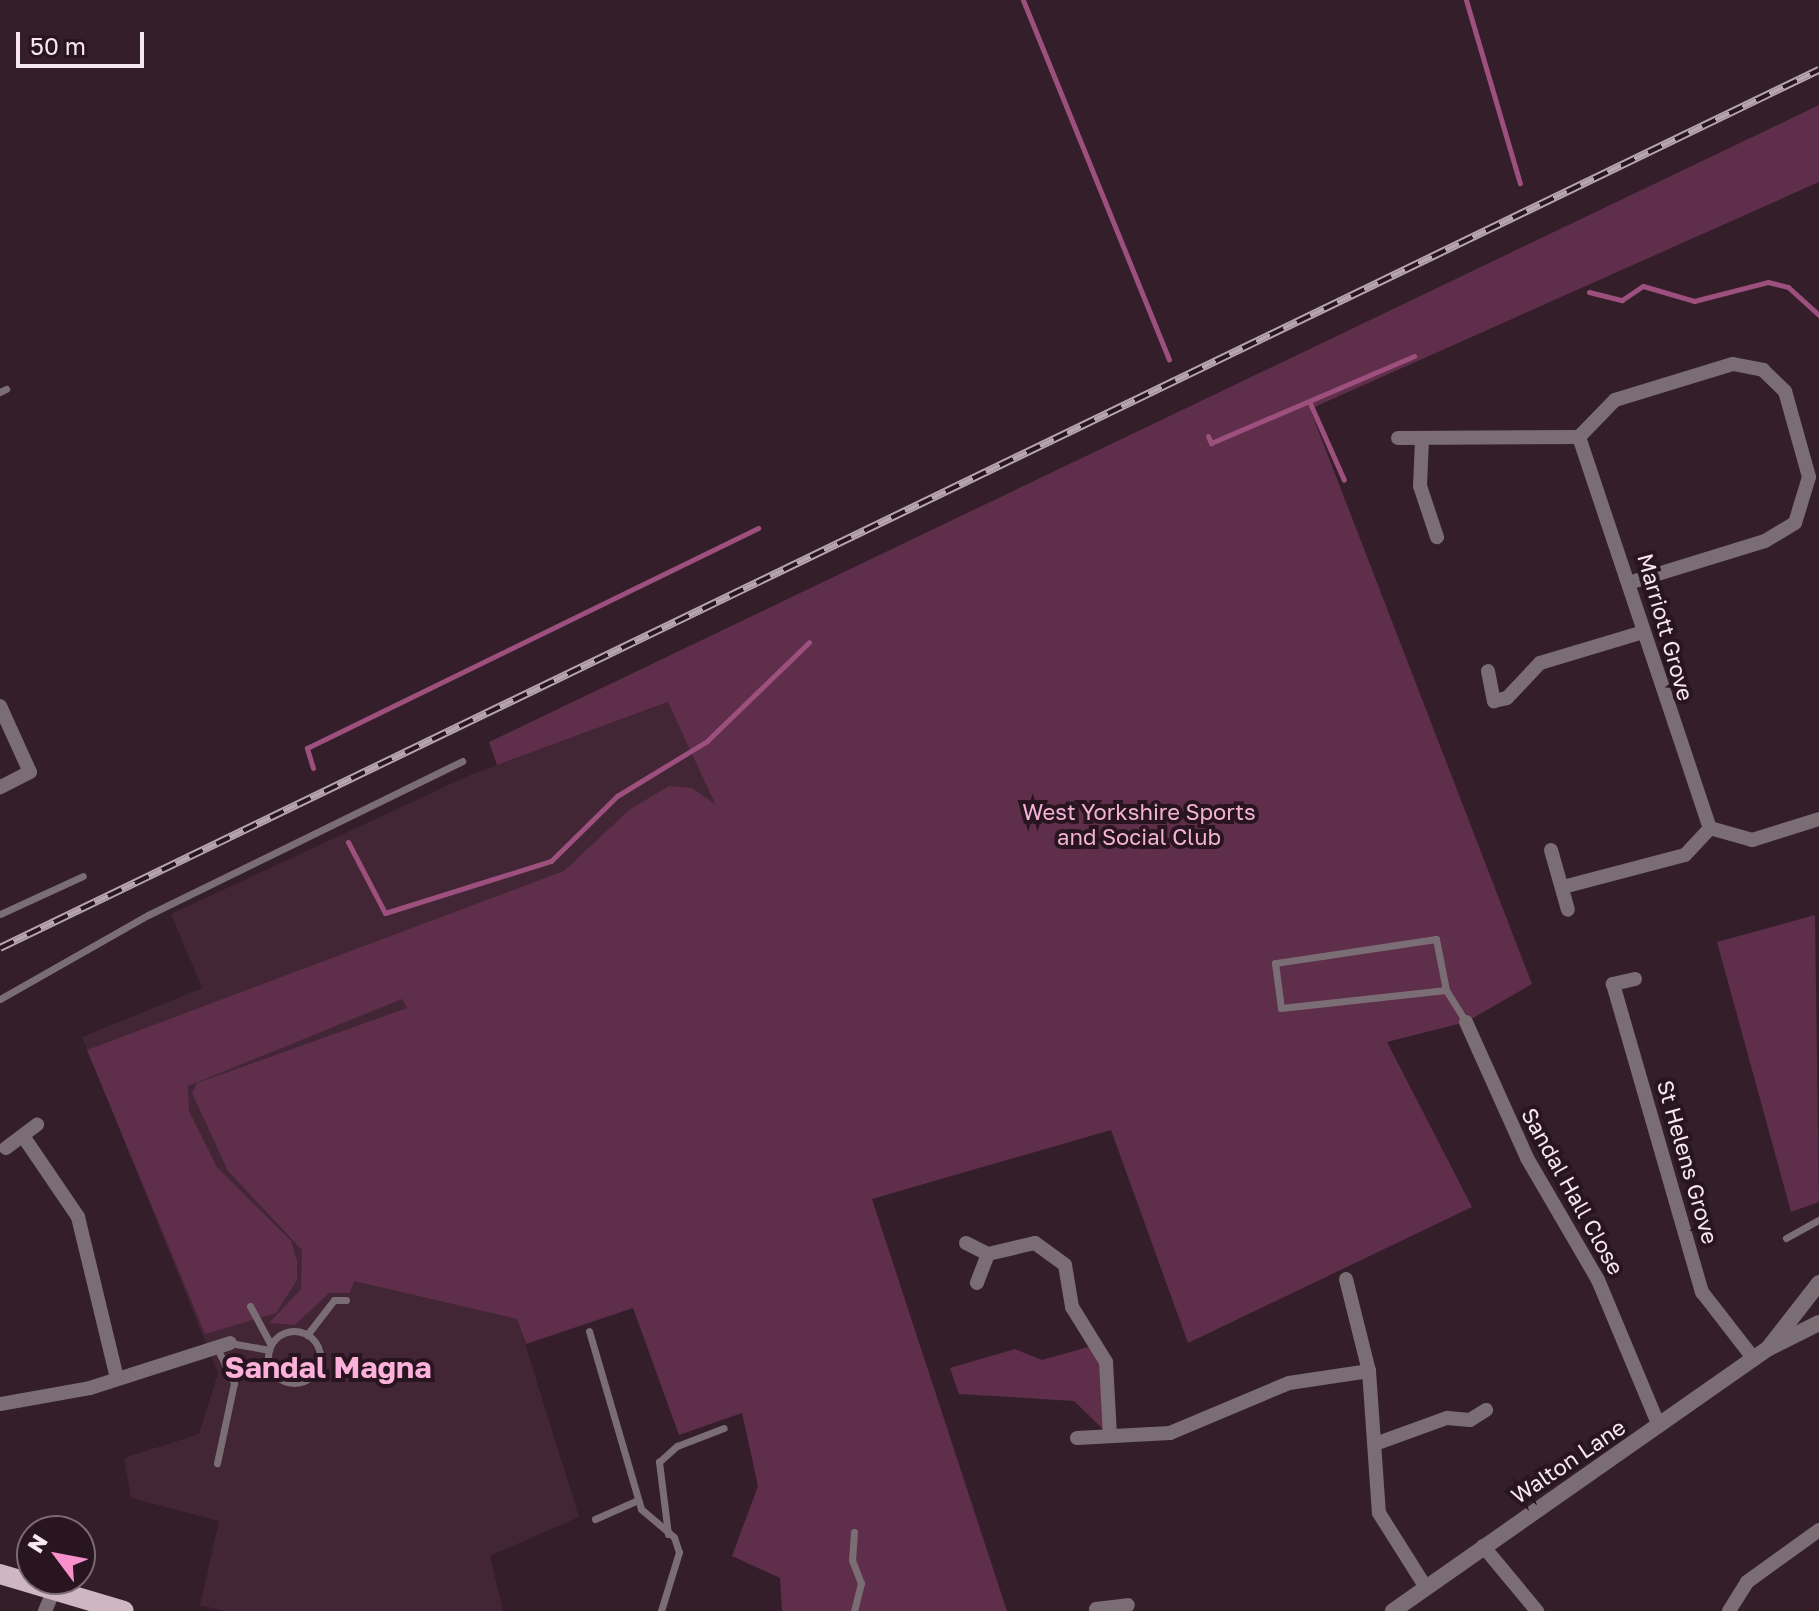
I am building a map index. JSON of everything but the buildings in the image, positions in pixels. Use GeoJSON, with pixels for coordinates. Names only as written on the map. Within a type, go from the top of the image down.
{"type":"FeatureCollection","features":[{"type":"Feature","properties":{"kind":"main road"},"geometry":{"type":"LineString","coordinates":[[71,1595],[124,1611]]}},
{"type":"Feature","properties":{"kind":"street"},"geometry":{"type":"LineString","coordinates":[[1398,438],[1579,437],[1615,400],[1733,364],[1763,370],[1785,391],[1809,477],[1795,523],[1765,541],[1632,582]]}},
{"type":"Feature","properties":{"kind":"street","name":"Marriott Grove"},"geometry":{"type":"LineString","coordinates":[[1579,437],[1632,582],[1640,633],[1710,828]]}},
{"type":"Feature","properties":{"kind":"street"},"geometry":{"type":"LineString","coordinates":[[1422,440],[1420,486],[1437,537]]}},
{"type":"Feature","properties":{"kind":"street"},"geometry":{"type":"LineString","coordinates":[[1488,671],[1494,701],[1507,698],[1540,663],[1640,633]]}},
{"type":"Feature","properties":{"kind":"street"},"geometry":{"type":"LineString","coordinates":[[0,706],[30,772],[0,787]]}},
{"type":"Feature","properties":{"kind":"street"},"geometry":{"type":"LineString","coordinates":[[1563,887],[1685,855],[1710,828],[1752,840],[1819,819]]}},
{"type":"Feature","properties":{"kind":"street"},"geometry":{"type":"LineString","coordinates":[[1551,850],[1568,910]]}},
{"type":"Feature","properties":{"kind":"street","name":"St Helens Grove"},"geometry":{"type":"LineString","coordinates":[[1635,979],[1613,984],[1702,1292],[1754,1359]]}},
{"type":"Feature","properties":{"kind":"street","name":"Sandal Hall Close"},"geometry":{"type":"LineString","coordinates":[[1466,1022],[1527,1158],[1598,1280],[1659,1426]]}},
{"type":"Feature","properties":{"kind":"street"},"geometry":{"type":"LineString","coordinates":[[6,1148],[37,1125]]}},
{"type":"Feature","properties":{"kind":"street"},"geometry":{"type":"LineString","coordinates":[[23,1136],[78,1217],[117,1378]]}},
{"type":"Feature","properties":{"kind":"street"},"geometry":{"type":"LineString","coordinates":[[966,1243],[988,1254],[1035,1243],[1065,1265],[1072,1307],[1109,1372],[1110,1436]]}},
{"type":"Feature","properties":{"kind":"street"},"geometry":{"type":"LineString","coordinates":[[977,1283],[988,1254]]}},
{"type":"Feature","properties":{"kind":"street"},"geometry":{"type":"LineString","coordinates":[[1346,1279],[1369,1371],[1379,1513],[1425,1586]]}},
{"type":"Feature","properties":{"kind":"street","name":"Walton Lane"},"geometry":{"type":"LineString","coordinates":[[1769,1348],[1819,1283]]}},
{"type":"Feature","properties":{"kind":"street","name":"Walton Lane"},"geometry":{"type":"LineString","coordinates":[[1393,1611],[1769,1348],[1819,1323]]}},
{"type":"Feature","properties":{"kind":"street"},"geometry":{"type":"LineString","coordinates":[[0,1404],[117,1378],[223,1345]]}},
{"type":"Feature","properties":{"kind":"street"},"geometry":{"type":"LineString","coordinates":[[1077,1438],[1170,1433],[1289,1383],[1369,1371]]}},
{"type":"Feature","properties":{"kind":"street"},"geometry":{"type":"LineString","coordinates":[[1375,1444],[1447,1418],[1470,1420],[1486,1410]]}},
{"type":"Feature","properties":{"kind":"street"},"geometry":{"type":"LineString","coordinates":[[1729,1611],[1747,1582],[1819,1530]]}},
{"type":"Feature","properties":{"kind":"street"},"geometry":{"type":"LineString","coordinates":[[1483,1546],[1537,1611]]}},
{"type":"Feature","properties":{"kind":"street"},"geometry":{"type":"LineString","coordinates":[[1096,1609],[1129,1604]]}},
{"type":"Feature","properties":{"kind":"lane"},"geometry":{"type":"LineString","coordinates":[[0,999],[148,915],[462,761]]}},
{"type":"Feature","properties":{"kind":"lane"},"geometry":{"type":"LineString","coordinates":[[0,914],[83,876]]}},
{"type":"Feature","properties":{"kind":"lane"},"geometry":{"type":"LineString","coordinates":[[1446,990],[1281,1008],[1275,963],[1436,939],[1446,990],[1466,1022]]}},
{"type":"Feature","properties":{"kind":"lane"},"geometry":{"type":"LineString","coordinates":[[1786,1238],[1819,1220]]}},
{"type":"Feature","properties":{"kind":"lane"},"geometry":{"type":"LineString","coordinates":[[307,1335],[334,1300],[346,1300]]}},
{"type":"Feature","properties":{"kind":"lane"},"geometry":{"type":"LineString","coordinates":[[250,1306],[270,1348],[271,1368],[282,1380],[308,1380],[320,1357],[307,1335]]}},
{"type":"Feature","properties":{"kind":"lane"},"geometry":{"type":"LineString","coordinates":[[589,1331],[638,1500],[668,1534],[679,1552],[661,1611]]}},
{"type":"Feature","properties":{"kind":"lane"},"geometry":{"type":"LineString","coordinates":[[270,1348],[283,1334],[307,1335]]}},
{"type":"Feature","properties":{"kind":"lane"},"geometry":{"type":"LineString","coordinates":[[217,1463],[234,1383],[223,1345],[270,1348]]}},
{"type":"Feature","properties":{"kind":"lane"},"geometry":{"type":"LineString","coordinates":[[668,1534],[659,1462],[677,1446],[724,1428]]}},
{"type":"Feature","properties":{"kind":"lane"},"geometry":{"type":"LineString","coordinates":[[595,1519],[638,1500]]}},
{"type":"Feature","properties":{"kind":"lane"},"geometry":{"type":"LineString","coordinates":[[854,1532],[852,1560],[861,1583],[854,1611]]}},
{"type":"Feature","properties":{"kind":"shaded area"},"geometry":{"type":"Polygon","coordinates":[[[669,702],[717,809],[512,1302],[579,1517],[490,1556],[503,1611],[224,1611],[200,1605],[219,1521],[131,1498],[124,1458],[199,1434],[218,1373],[82,1037],[202,988],[171,914],[470,775],[669,702]]]}},
{"type":"Feature","properties":{"kind":"green space","name":"West Yorkshire Sports and Social Club"},"geometry":{"type":"Polygon","coordinates":[[[1819,105],[1819,182],[1310,409],[1532,984],[1466,1022],[1387,1042],[1472,1207],[1188,1343],[1111,1130],[872,1199],[1007,1611],[782,1611],[780,1578],[732,1556],[758,1486],[742,1413],[679,1435],[633,1308],[526,1344],[517,1319],[354,1281],[350,1293],[329,1293],[295,1325],[269,1323],[301,1289],[302,1250],[228,1171],[192,1093],[197,1083],[407,1008],[402,999],[188,1086],[189,1111],[217,1167],[291,1241],[297,1260],[297,1280],[276,1313],[205,1334],[87,1050],[564,871],[629,810],[669,786],[692,788],[715,804],[668,702],[497,765],[489,742],[1819,105]]]}},
{"type":"Feature","properties":{"kind":"green space"},"geometry":{"type":"Polygon","coordinates":[[[1815,915],[1819,1202],[1791,1212],[1717,942],[1815,915]]]}},
{"type":"Feature","properties":{"kind":"green space"},"geometry":{"type":"Polygon","coordinates":[[[1095,1345],[1106,1362],[1110,1436],[1074,1401],[959,1394],[950,1368],[1015,1349],[1042,1360],[1095,1345]]]}},
{"type":"Feature","properties":{"kind":"waterway"},"geometry":{"type":"LineString","coordinates":[[1023,0],[1169,360]]}},
{"type":"Feature","properties":{"kind":"waterway"},"geometry":{"type":"LineString","coordinates":[[1466,0],[1520,183]]}},
{"type":"Feature","properties":{"kind":"waterway"},"geometry":{"type":"LineString","coordinates":[[1589,292],[1622,300],[1643,286],[1694,301],[1768,282],[1788,287],[1819,315]]}},
{"type":"Feature","properties":{"kind":"waterway"},"geometry":{"type":"LineString","coordinates":[[1208,436],[1211,443],[1414,356]]}},
{"type":"Feature","properties":{"kind":"waterway"},"geometry":{"type":"LineString","coordinates":[[1309,401],[1344,480]]}},
{"type":"Feature","properties":{"kind":"waterway"},"geometry":{"type":"LineString","coordinates":[[313,768],[307,748],[758,528]]}},
{"type":"Feature","properties":{"kind":"waterway"},"geometry":{"type":"LineString","coordinates":[[348,842],[385,913],[551,861],[617,796],[707,741],[809,642]]}},
{"type":"Feature","properties":{"kind":"railway"},"geometry":{"type":"LineString","coordinates":[[0,948],[1819,70]]}},
{"type":"Feature","properties":{"kind":"district","name":"Sandal Magna"},"geometry":{"type":"Point","coordinates":[328,1367]}}]}
